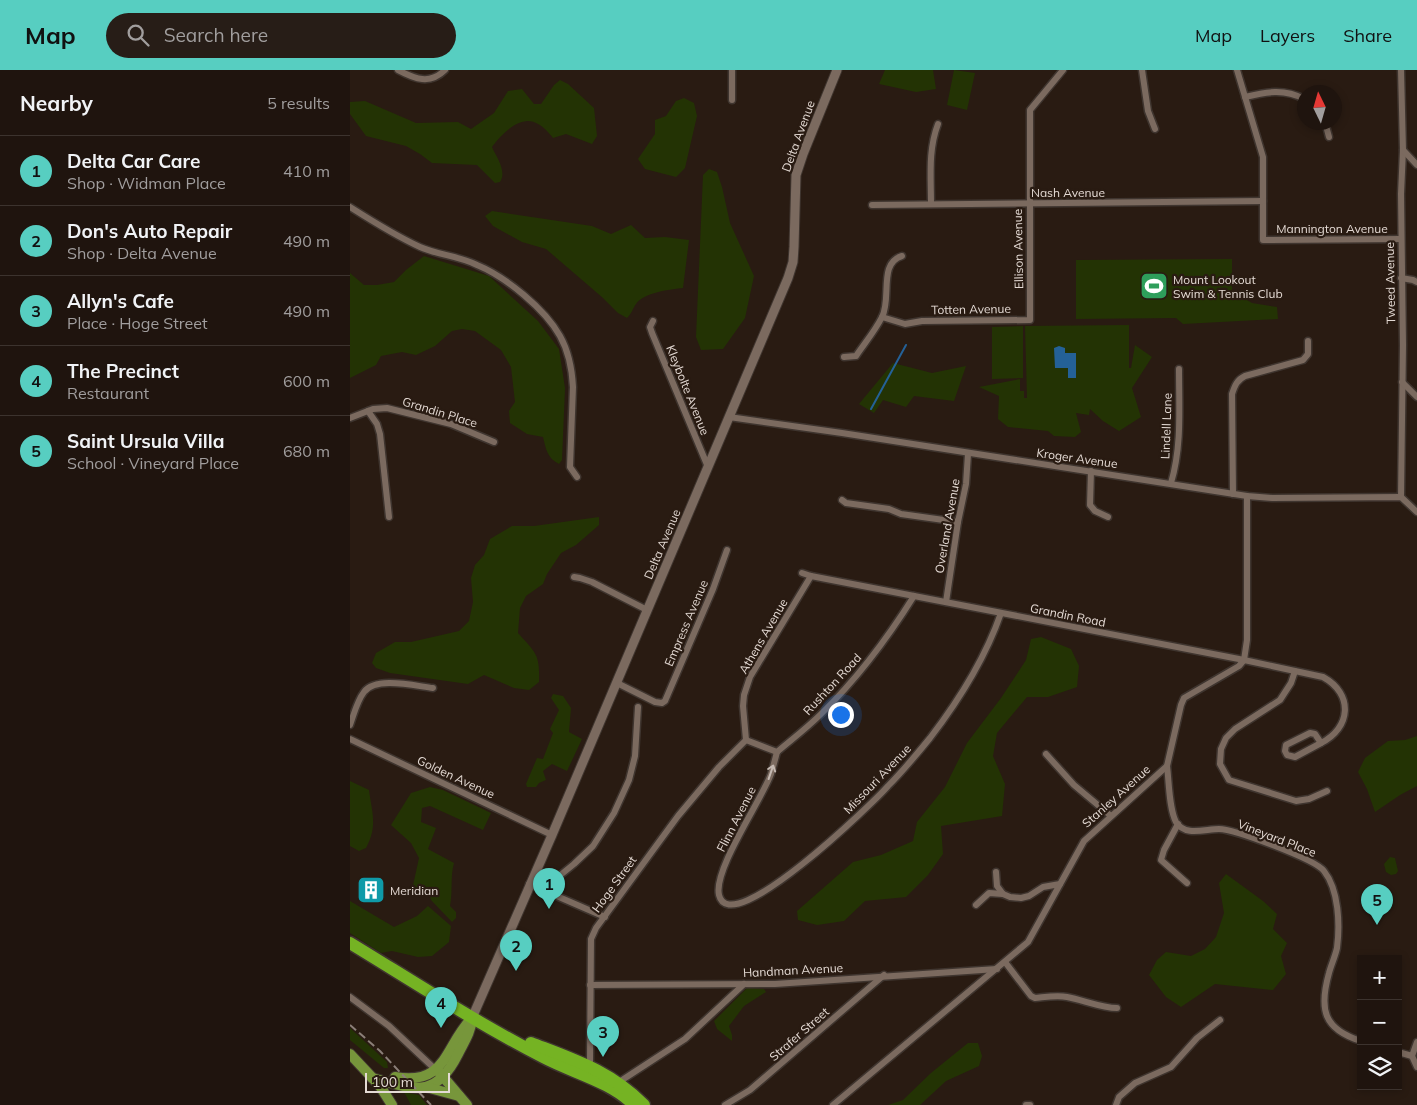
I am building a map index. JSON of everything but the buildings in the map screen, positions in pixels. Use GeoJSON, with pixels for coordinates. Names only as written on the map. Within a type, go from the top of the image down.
{"type":"FeatureCollection","features":[{"type":"Feature","properties":{"kind":"highway"},"geometry":{"type":"LineString","coordinates":[[350,943],[472,1018],[535,1053],[586,1071]]}},
{"type":"Feature","properties":{"kind":"highway"},"geometry":{"type":"LineString","coordinates":[[494,1030],[615,1085],[644,1105]]}},
{"type":"Feature","properties":{"kind":"highway"},"geometry":{"type":"LineString","coordinates":[[615,1085],[634,1105]]}},
{"type":"Feature","properties":{"kind":"main road","name":"Delta Avenue"},"geometry":{"type":"LineString","coordinates":[[426,1087],[432,1085],[440,1073],[463,1027],[472,1018],[552,835],[788,278],[793,262],[796,175],[837,70]]}},
{"type":"Feature","properties":{"kind":"main road"},"geometry":{"type":"LineString","coordinates":[[350,1054],[385,1093],[392,1105]]}},
{"type":"Feature","properties":{"kind":"main road"},"geometry":{"type":"LineString","coordinates":[[372,1078],[390,1076],[416,1079],[440,1073],[467,1105]]}},
{"type":"Feature","properties":{"kind":"main road"},"geometry":{"type":"LineString","coordinates":[[372,1078],[410,1086],[426,1087],[459,1096]]}},
{"type":"Feature","properties":{"kind":"street"},"geometry":{"type":"LineString","coordinates":[[398,70],[412,78],[423,80],[434,78],[445,70]]}},
{"type":"Feature","properties":{"kind":"street"},"geometry":{"type":"LineString","coordinates":[[732,70],[732,100]]}},
{"type":"Feature","properties":{"kind":"street","name":"Ellison Avenue"},"geometry":{"type":"LineString","coordinates":[[1030,320],[1030,110],[1063,70]]}},
{"type":"Feature","properties":{"kind":"street"},"geometry":{"type":"LineString","coordinates":[[1142,70],[1148,111],[1156,129]]}},
{"type":"Feature","properties":{"kind":"street"},"geometry":{"type":"LineString","coordinates":[[1237,70],[1263,156],[1263,201]]}},
{"type":"Feature","properties":{"kind":"street","name":"Tweed Avenue"},"geometry":{"type":"LineString","coordinates":[[1401,70],[1401,497]]}},
{"type":"Feature","properties":{"kind":"street"},"geometry":{"type":"LineString","coordinates":[[1245,97],[1274,91],[1297,96]]}},
{"type":"Feature","properties":{"kind":"street"},"geometry":{"type":"LineString","coordinates":[[931,204],[931,153],[938,124]]}},
{"type":"Feature","properties":{"kind":"street"},"geometry":{"type":"LineString","coordinates":[[1327,130],[1329,137]]}},
{"type":"Feature","properties":{"kind":"street"},"geometry":{"type":"LineString","coordinates":[[1402,150],[1417,165]]}},
{"type":"Feature","properties":{"kind":"street","name":"Nash Avenue"},"geometry":{"type":"LineString","coordinates":[[872,205],[1263,201]]}},
{"type":"Feature","properties":{"kind":"street","name":"Mannington Avenue"},"geometry":{"type":"LineString","coordinates":[[1263,201],[1263,240],[1401,239]]}},
{"type":"Feature","properties":{"kind":"street"},"geometry":{"type":"LineString","coordinates":[[350,207],[418,246],[439,254],[467,260],[490,271],[518,291],[554,325],[566,348],[572,374],[570,467],[577,477]]}},
{"type":"Feature","properties":{"kind":"street"},"geometry":{"type":"LineString","coordinates":[[844,357],[856,356],[882,317],[886,307],[889,266],[894,259],[902,256]]}},
{"type":"Feature","properties":{"kind":"street"},"geometry":{"type":"LineString","coordinates":[[1401,278],[1417,282]]}},
{"type":"Feature","properties":{"kind":"street","name":"Totten Avenue"},"geometry":{"type":"LineString","coordinates":[[882,317],[905,324],[922,321],[1030,320]]}},
{"type":"Feature","properties":{"kind":"street","name":"Kleybolte Avenue"},"geometry":{"type":"LineString","coordinates":[[653,321],[650,327],[708,468]]}},
{"type":"Feature","properties":{"kind":"street"},"geometry":{"type":"LineString","coordinates":[[1234,494],[1232,394],[1235,385],[1239,379],[1246,376],[1303,360],[1308,354],[1308,341]]}},
{"type":"Feature","properties":{"kind":"street","name":"Lindell Lane"},"geometry":{"type":"LineString","coordinates":[[1171,483],[1180,433],[1179,369]]}},
{"type":"Feature","properties":{"kind":"street"},"geometry":{"type":"LineString","coordinates":[[1402,382],[1417,397]]}},
{"type":"Feature","properties":{"kind":"street","name":"Grandin Place"},"geometry":{"type":"LineString","coordinates":[[350,418],[368,410],[388,408],[430,418],[494,442]]}},
{"type":"Feature","properties":{"kind":"street"},"geometry":{"type":"LineString","coordinates":[[368,410],[377,424],[380,434],[389,518]]}},
{"type":"Feature","properties":{"kind":"street","name":"Kroger Avenue"},"geometry":{"type":"LineString","coordinates":[[729,417],[1247,496],[1272,498],[1401,497]]}},
{"type":"Feature","properties":{"kind":"street","name":"Overland Avenue"},"geometry":{"type":"LineString","coordinates":[[946,602],[958,522],[966,484],[968,454]]}},
{"type":"Feature","properties":{"kind":"street"},"geometry":{"type":"LineString","coordinates":[[1091,471],[1090,505],[1095,511],[1108,517]]}},
{"type":"Feature","properties":{"kind":"street"},"geometry":{"type":"LineString","coordinates":[[1244,660],[1247,640],[1247,496]]}},
{"type":"Feature","properties":{"kind":"street"},"geometry":{"type":"LineString","coordinates":[[1401,497],[1417,512]]}},
{"type":"Feature","properties":{"kind":"street"},"geometry":{"type":"LineString","coordinates":[[842,500],[846,503],[888,509],[901,514],[958,522]]}},
{"type":"Feature","properties":{"kind":"street","name":"Empress Avenue"},"geometry":{"type":"LineString","coordinates":[[616,683],[655,702],[662,703],[667,698],[713,589],[727,550]]}},
{"type":"Feature","properties":{"kind":"street","name":"Grandin Road"},"geometry":{"type":"LineString","coordinates":[[802,572],[811,576],[1323,677],[1330,681],[1342,696],[1345,712],[1344,720],[1337,732],[1332,738],[1321,743]]}},
{"type":"Feature","properties":{"kind":"street","name":"Athens Avenue"},"geometry":{"type":"LineString","coordinates":[[746,740],[743,706],[744,695],[750,677],[811,576]]}},
{"type":"Feature","properties":{"kind":"street"},"geometry":{"type":"LineString","coordinates":[[574,577],[592,582],[648,610]]}},
{"type":"Feature","properties":{"kind":"street","name":"Rushton Road"},"geometry":{"type":"LineString","coordinates":[[777,752],[819,716],[859,674],[879,649],[914,596]]}},
{"type":"Feature","properties":{"kind":"street","name":"Missouri Avenue"},"geometry":{"type":"LineString","coordinates":[[719,896],[724,902],[735,903],[750,900],[765,892],[840,832],[890,785],[923,746],[956,702],[980,662],[1001,613]]}},
{"type":"Feature","properties":{"kind":"street","name":"Stanley Avenue"},"geometry":{"type":"LineString","coordinates":[[833,1105],[1028,942],[1084,841],[1167,766],[1184,698],[1239,666],[1244,660]]}},
{"type":"Feature","properties":{"kind":"street"},"geometry":{"type":"LineString","coordinates":[[1295,671],[1291,683],[1280,700],[1235,729],[1226,738],[1220,755],[1222,768],[1229,780],[1296,800],[1309,799],[1327,791]]}},
{"type":"Feature","properties":{"kind":"street"},"geometry":{"type":"LineString","coordinates":[[350,725],[362,694],[370,686],[384,683],[432,688]]}},
{"type":"Feature","properties":{"kind":"street"},"geometry":{"type":"LineString","coordinates":[[542,890],[590,850],[600,837],[614,812],[629,780],[635,756],[638,707]]}},
{"type":"Feature","properties":{"kind":"street"},"geometry":{"type":"LineString","coordinates":[[1310,733],[1315,734],[1321,743],[1295,757],[1289,756],[1285,751],[1286,745],[1310,733]]}},
{"type":"Feature","properties":{"kind":"street","name":"Golden Avenue"},"geometry":{"type":"LineString","coordinates":[[350,739],[552,835]]}},
{"type":"Feature","properties":{"kind":"street"},"geometry":{"type":"LineString","coordinates":[[746,740],[777,752]]}},
{"type":"Feature","properties":{"kind":"street","name":"Hoge Street"},"geometry":{"type":"LineString","coordinates":[[586,1071],[590,1061],[591,940],[596,928],[684,809],[719,766],[746,740]]}},
{"type":"Feature","properties":{"kind":"street","name":"Flinn Avenue"},"geometry":{"type":"LineString","coordinates":[[719,896],[718,890],[722,874],[734,846],[771,774],[777,752]]}},
{"type":"Feature","properties":{"kind":"street"},"geometry":{"type":"LineString","coordinates":[[1046,754],[1074,785],[1111,816]]}},
{"type":"Feature","properties":{"kind":"street"},"geometry":{"type":"LineString","coordinates":[[1167,766],[1170,797],[1178,824],[1164,850],[1161,860],[1186,883]]}},
{"type":"Feature","properties":{"kind":"street","name":"Vineyard Place"},"geometry":{"type":"LineString","coordinates":[[1178,824],[1184,830],[1194,832],[1220,829],[1245,836],[1302,858],[1323,869],[1334,891],[1338,933],[1336,949],[1327,982],[1324,1006],[1329,1021],[1340,1032],[1357,1040]]}},
{"type":"Feature","properties":{"kind":"street"},"geometry":{"type":"LineString","coordinates":[[996,872],[997,886],[1003,894]]}},
{"type":"Feature","properties":{"kind":"street"},"geometry":{"type":"LineString","coordinates":[[529,884],[604,917]]}},
{"type":"Feature","properties":{"kind":"street"},"geometry":{"type":"LineString","coordinates":[[976,905],[989,893],[1021,898],[1029,896],[1043,887],[1060,884]]}},
{"type":"Feature","properties":{"kind":"street"},"geometry":{"type":"LineString","coordinates":[[1005,962],[1031,996],[1035,998],[1064,997],[1094,1003],[1107,1008],[1117,1008]]}},
{"type":"Feature","properties":{"kind":"street","name":"Handman Avenue"},"geometry":{"type":"LineString","coordinates":[[590,985],[775,984],[997,968]]}},
{"type":"Feature","properties":{"kind":"street","name":"Strafer Street"},"geometry":{"type":"LineString","coordinates":[[725,1105],[755,1086],[884,976]]}},
{"type":"Feature","properties":{"kind":"street"},"geometry":{"type":"LineString","coordinates":[[615,1085],[685,1039],[744,984]]}},
{"type":"Feature","properties":{"kind":"street"},"geometry":{"type":"LineString","coordinates":[[350,997],[389,1026],[440,1073]]}},
{"type":"Feature","properties":{"kind":"street"},"geometry":{"type":"LineString","coordinates":[[1116,1105],[1120,1097],[1135,1083],[1171,1067],[1197,1038],[1220,1020]]}},
{"type":"Feature","properties":{"kind":"street"},"geometry":{"type":"LineString","coordinates":[[1417,1042],[1412,1056],[1417,1067]]}},
{"type":"Feature","properties":{"kind":"street"},"geometry":{"type":"LineString","coordinates":[[1402,1053],[1412,1056]]}},
{"type":"Feature","properties":{"kind":"green space"},"geometry":{"type":"Polygon","coordinates":[[[885,70],[933,70],[936,89],[916,92],[879,84],[885,70]]]}},
{"type":"Feature","properties":{"kind":"green space"},"geometry":{"type":"Polygon","coordinates":[[[954,70],[975,73],[967,110],[947,105],[954,70]]]}},
{"type":"Feature","properties":{"kind":"green space"},"geometry":{"type":"Polygon","coordinates":[[[560,80],[568,84],[594,108],[597,136],[592,144],[566,134],[553,138],[542,127],[532,121],[518,123],[506,132],[492,147],[502,169],[500,182],[495,183],[477,165],[432,163],[406,146],[366,136],[350,114],[350,102],[365,101],[416,123],[458,122],[471,129],[494,113],[508,91],[522,89],[534,104],[541,104],[554,85],[560,80]]]}},
{"type":"Feature","properties":{"kind":"green space"},"geometry":{"type":"Polygon","coordinates":[[[684,98],[694,103],[697,116],[685,168],[676,177],[645,169],[638,159],[655,134],[655,120],[666,116],[676,101],[684,98]]]}},
{"type":"Feature","properties":{"kind":"green space"},"geometry":{"type":"Polygon","coordinates":[[[709,169],[717,172],[730,223],[754,276],[745,318],[723,349],[701,350],[696,337],[703,175],[709,169]]]}},
{"type":"Feature","properties":{"kind":"green space"},"geometry":{"type":"Polygon","coordinates":[[[492,211],[592,226],[611,234],[631,225],[645,238],[665,237],[689,240],[683,288],[658,292],[645,297],[636,304],[627,318],[618,313],[546,249],[522,242],[493,226],[485,216],[492,211]]]}},
{"type":"Feature","properties":{"kind":"green space"},"geometry":{"type":"Polygon","coordinates":[[[424,256],[489,276],[538,321],[559,349],[565,388],[562,460],[559,464],[549,456],[543,437],[527,434],[510,423],[509,411],[515,402],[511,367],[501,350],[475,331],[462,329],[452,331],[435,346],[416,355],[402,352],[381,356],[376,365],[350,378],[350,273],[364,285],[394,282],[424,256]]]}},
{"type":"Feature","properties":{"kind":"green space","name":"Mount Lookout Swim & Tennis Club"},"geometry":{"type":"Polygon","coordinates":[[[1232,259],[1232,291],[1252,303],[1277,307],[1278,319],[1183,324],[1176,318],[1076,319],[1076,260],[1232,259]]]}},
{"type":"Feature","properties":{"kind":"green space"},"geometry":{"type":"Polygon","coordinates":[[[1129,325],[1129,368],[1131,368],[1135,345],[1152,357],[1132,388],[1141,417],[1119,431],[1103,421],[1090,409],[1089,415],[1076,413],[1081,432],[1075,437],[1054,436],[1048,431],[1008,427],[998,419],[999,396],[979,387],[1020,379],[1020,391],[1024,391],[1024,398],[1027,398],[1025,326],[1129,325]]]}},
{"type":"Feature","properties":{"kind":"green space"},"geometry":{"type":"Polygon","coordinates":[[[1023,326],[1023,378],[992,379],[992,327],[1023,326]]]}},
{"type":"Feature","properties":{"kind":"green space"},"geometry":{"type":"Polygon","coordinates":[[[893,363],[932,373],[966,366],[954,401],[914,396],[906,407],[883,400],[874,413],[859,404],[893,363]]]}},
{"type":"Feature","properties":{"kind":"green space"},"geometry":{"type":"Polygon","coordinates":[[[599,517],[599,525],[576,545],[561,553],[547,574],[543,584],[526,596],[520,608],[518,633],[536,654],[539,665],[539,682],[529,690],[514,688],[484,675],[468,684],[390,673],[376,668],[372,663],[376,653],[395,642],[411,642],[459,631],[469,621],[473,602],[471,578],[475,565],[484,555],[490,539],[512,526],[534,526],[599,517]]]}},
{"type":"Feature","properties":{"kind":"green space"},"geometry":{"type":"Polygon","coordinates":[[[1041,637],[1071,649],[1079,666],[1077,687],[1048,697],[1027,697],[997,733],[993,756],[1005,784],[1002,816],[941,826],[943,854],[928,875],[906,897],[865,901],[844,921],[817,925],[798,920],[797,911],[853,862],[881,855],[913,841],[917,822],[945,787],[967,743],[1001,698],[1026,660],[1031,639],[1041,637]]]}},
{"type":"Feature","properties":{"kind":"green space"},"geometry":{"type":"Polygon","coordinates":[[[553,694],[563,696],[571,708],[569,732],[582,739],[567,771],[552,764],[543,771],[546,780],[539,783],[536,787],[527,787],[526,784],[537,758],[543,759],[553,733],[550,729],[559,710],[551,698],[553,694]]]}},
{"type":"Feature","properties":{"kind":"green space"},"geometry":{"type":"Polygon","coordinates":[[[1417,736],[1417,786],[1375,812],[1367,789],[1358,772],[1365,758],[1388,741],[1405,740],[1417,736]]]}},
{"type":"Feature","properties":{"kind":"green space"},"geometry":{"type":"Polygon","coordinates":[[[350,781],[369,790],[373,813],[370,840],[366,848],[359,851],[350,846],[350,781]]]}},
{"type":"Feature","properties":{"kind":"green space"},"geometry":{"type":"Polygon","coordinates":[[[430,787],[443,790],[491,813],[483,830],[430,806],[422,808],[421,822],[436,828],[428,849],[454,863],[450,906],[456,912],[456,918],[452,922],[431,900],[428,890],[412,890],[419,858],[411,843],[391,825],[411,793],[430,787]]]}},
{"type":"Feature","properties":{"kind":"green space"},"geometry":{"type":"Polygon","coordinates":[[[1390,857],[1395,858],[1398,871],[1396,874],[1391,875],[1386,872],[1384,864],[1390,857]]]}},
{"type":"Feature","properties":{"kind":"green space"},"geometry":{"type":"Polygon","coordinates":[[[1226,874],[1263,901],[1277,914],[1273,929],[1287,943],[1281,956],[1286,974],[1273,990],[1215,984],[1181,1007],[1166,997],[1149,975],[1157,960],[1166,952],[1191,956],[1205,949],[1216,937],[1224,913],[1219,883],[1226,874]]]}},
{"type":"Feature","properties":{"kind":"green space"},"geometry":{"type":"Polygon","coordinates":[[[350,901],[394,927],[417,916],[428,906],[451,926],[449,942],[432,956],[418,957],[392,951],[381,953],[350,933],[350,901]]]}},
{"type":"Feature","properties":{"kind":"green space"},"geometry":{"type":"Polygon","coordinates":[[[747,988],[764,989],[766,992],[744,1006],[729,1026],[732,1041],[717,1029],[714,1021],[747,988]]]}},
{"type":"Feature","properties":{"kind":"green space"},"geometry":{"type":"Polygon","coordinates":[[[350,1028],[387,1062],[388,1068],[384,1068],[350,1040],[350,1028]]]}},
{"type":"Feature","properties":{"kind":"green space"},"geometry":{"type":"Polygon","coordinates":[[[968,1043],[978,1043],[982,1056],[979,1066],[946,1081],[920,1105],[888,1105],[903,1100],[931,1073],[968,1043]]]}},
{"type":"Feature","properties":{"kind":"green space"},"geometry":{"type":"Polygon","coordinates":[[[404,1092],[419,1095],[427,1105],[411,1105],[404,1092]]]}},
{"type":"Feature","properties":{"kind":"water"},"geometry":{"type":"Polygon","coordinates":[[[1059,346],[1065,348],[1065,353],[1076,353],[1076,378],[1068,378],[1068,368],[1055,368],[1054,348],[1059,346]]]}},
{"type":"Feature","properties":{"kind":"waterway"},"geometry":{"type":"LineString","coordinates":[[871,409],[906,345]]}},
{"type":"Feature","properties":{"kind":"railway"},"geometry":{"type":"LineString","coordinates":[[350,1025],[380,1051],[431,1105]]}},
{"type":"Feature","properties":{"kind":"place","name":"Mount Lookout Swim & Tennis Club"},"geometry":{"type":"Point","coordinates":[1154,286]}},
{"type":"Feature","properties":{"kind":"place","name":"Meridian"},"geometry":{"type":"Point","coordinates":[371,890]}},
{"type":"Feature","properties":{"kind":"place","name":"Delta Car Care"},"geometry":{"type":"Point","coordinates":[549,909]}},
{"type":"Feature","properties":{"kind":"place","name":"Saint Ursula Villa"},"geometry":{"type":"Point","coordinates":[1377,925]}},
{"type":"Feature","properties":{"kind":"place","name":"Don's Auto Repair"},"geometry":{"type":"Point","coordinates":[516,971]}},
{"type":"Feature","properties":{"kind":"place","name":"The Precinct"},"geometry":{"type":"Point","coordinates":[441,1028]}},
{"type":"Feature","properties":{"kind":"place","name":"Allyn's Cafe"},"geometry":{"type":"Point","coordinates":[603,1057]}}]}
